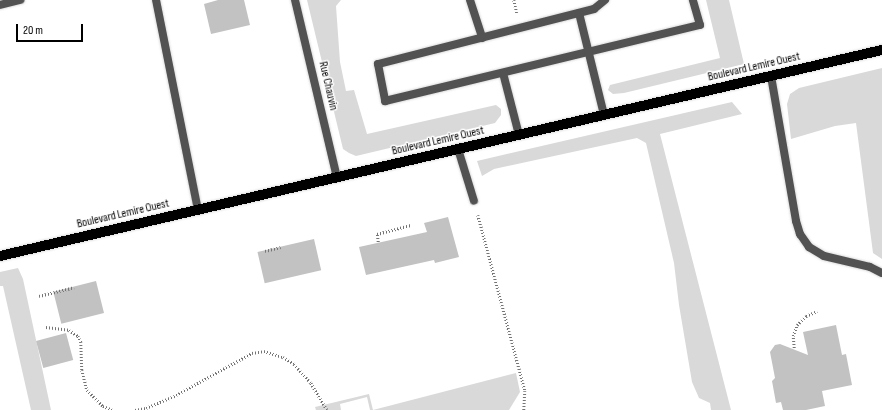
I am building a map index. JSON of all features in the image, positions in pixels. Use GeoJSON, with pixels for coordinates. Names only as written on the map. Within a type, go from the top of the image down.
{"type":"FeatureCollection","features":[{"type":"Feature","properties":{"kind":"main road","name":"Boulevard Lemire Ouest"},"geometry":{"type":"LineString","coordinates":[[0,256],[882,50]]}},
{"type":"Feature","properties":{"kind":"street"},"geometry":{"type":"LineString","coordinates":[[0,5],[20,0]]}},
{"type":"Feature","properties":{"kind":"street"},"geometry":{"type":"LineString","coordinates":[[156,0],[198,210]]}},
{"type":"Feature","properties":{"kind":"street","name":"Rue Chauvin"},"geometry":{"type":"LineString","coordinates":[[295,0],[337,178]]}},
{"type":"Feature","properties":{"kind":"street"},"geometry":{"type":"LineString","coordinates":[[470,0],[482,38]]}},
{"type":"Feature","properties":{"kind":"street"},"geometry":{"type":"LineString","coordinates":[[605,0],[594,10],[378,64],[386,101],[700,25],[694,0]]}},
{"type":"Feature","properties":{"kind":"street"},"geometry":{"type":"LineString","coordinates":[[579,13],[604,115]]}},
{"type":"Feature","properties":{"kind":"street"},"geometry":{"type":"LineString","coordinates":[[503,73],[519,135]]}},
{"type":"Feature","properties":{"kind":"street"},"geometry":{"type":"LineString","coordinates":[[771,76],[796,221],[800,234],[809,247],[824,256],[870,267],[882,273]]}},
{"type":"Feature","properties":{"kind":"street"},"geometry":{"type":"LineString","coordinates":[[458,149],[474,201]]}},
{"type":"Feature","properties":{"kind":"path"},"geometry":{"type":"LineString","coordinates":[[474,201],[525,391],[524,410]]}},
{"type":"Feature","properties":{"kind":"path"},"geometry":{"type":"LineString","coordinates":[[378,242],[377,234],[411,225]]}},
{"type":"Feature","properties":{"kind":"path"},"geometry":{"type":"LineString","coordinates":[[265,252],[281,247]]}},
{"type":"Feature","properties":{"kind":"path"},"geometry":{"type":"LineString","coordinates":[[38,296],[74,287]]}},
{"type":"Feature","properties":{"kind":"path"},"geometry":{"type":"LineString","coordinates":[[794,348],[793,336],[797,325],[806,316],[817,311]]}},
{"type":"Feature","properties":{"kind":"path"},"geometry":{"type":"LineString","coordinates":[[46,327],[70,330],[78,336],[81,342],[82,370],[87,390],[103,406],[112,410]]}},
{"type":"Feature","properties":{"kind":"path"},"geometry":{"type":"LineString","coordinates":[[135,410],[176,395],[252,353],[264,351],[278,355],[294,364],[311,383],[326,410]]}},
{"type":"Feature","properties":{"kind":"shaded area"},"geometry":{"type":"Polygon","coordinates":[[[307,0],[341,0],[336,6],[340,62],[346,91],[354,90],[367,134],[496,105],[501,109],[501,115],[495,123],[356,156],[349,153],[343,149],[307,0]]]}},
{"type":"Feature","properties":{"kind":"shaded area"},"geometry":{"type":"Polygon","coordinates":[[[706,0],[729,0],[744,64],[624,93],[613,94],[608,90],[610,85],[720,58],[706,0]]]}},
{"type":"Feature","properties":{"kind":"shaded area"},"geometry":{"type":"Polygon","coordinates":[[[882,68],[882,259],[873,253],[856,123],[835,126],[791,139],[787,104],[790,94],[799,88],[882,68]]]}},
{"type":"Feature","properties":{"kind":"shaded area"},"geometry":{"type":"Polygon","coordinates":[[[732,102],[742,114],[660,134],[731,410],[711,410],[710,403],[699,398],[692,382],[679,305],[674,263],[646,143],[637,138],[494,169],[482,176],[477,161],[732,102]]]}},
{"type":"Feature","properties":{"kind":"shaded area"},"geometry":{"type":"Polygon","coordinates":[[[18,268],[23,279],[51,410],[31,410],[3,286],[0,286],[0,272],[18,268]]]}},
{"type":"Feature","properties":{"kind":"shaded area"},"geometry":{"type":"Polygon","coordinates":[[[516,373],[520,392],[509,410],[373,410],[516,373]]]}},
{"type":"Feature","properties":{"kind":"shaded area"},"geometry":{"type":"Polygon","coordinates":[[[369,394],[373,410],[370,410],[367,397],[340,404],[341,410],[316,410],[315,407],[369,394]]]}},
{"type":"Feature","properties":{"kind":"building"},"geometry":{"type":"Polygon","coordinates":[[[218,0],[244,0],[250,25],[211,34],[204,4],[218,0]]]}},
{"type":"Feature","properties":{"kind":"building"},"geometry":{"type":"Polygon","coordinates":[[[448,217],[459,257],[435,263],[434,260],[366,275],[359,247],[427,232],[424,223],[448,217]]]}},
{"type":"Feature","properties":{"kind":"building"},"geometry":{"type":"Polygon","coordinates":[[[314,239],[321,270],[265,283],[257,252],[314,239]]]}},
{"type":"Feature","properties":{"kind":"building"},"geometry":{"type":"Polygon","coordinates":[[[96,281],[104,313],[61,324],[53,292],[96,281]]]}},
{"type":"Feature","properties":{"kind":"building"},"geometry":{"type":"Polygon","coordinates":[[[836,325],[842,355],[846,354],[852,385],[822,391],[825,406],[806,410],[783,410],[781,402],[776,403],[772,381],[775,378],[770,352],[775,345],[780,344],[808,355],[803,332],[836,325]]]}},
{"type":"Feature","properties":{"kind":"building"},"geometry":{"type":"Polygon","coordinates":[[[66,333],[73,360],[43,368],[36,341],[66,333]]]}}]}
